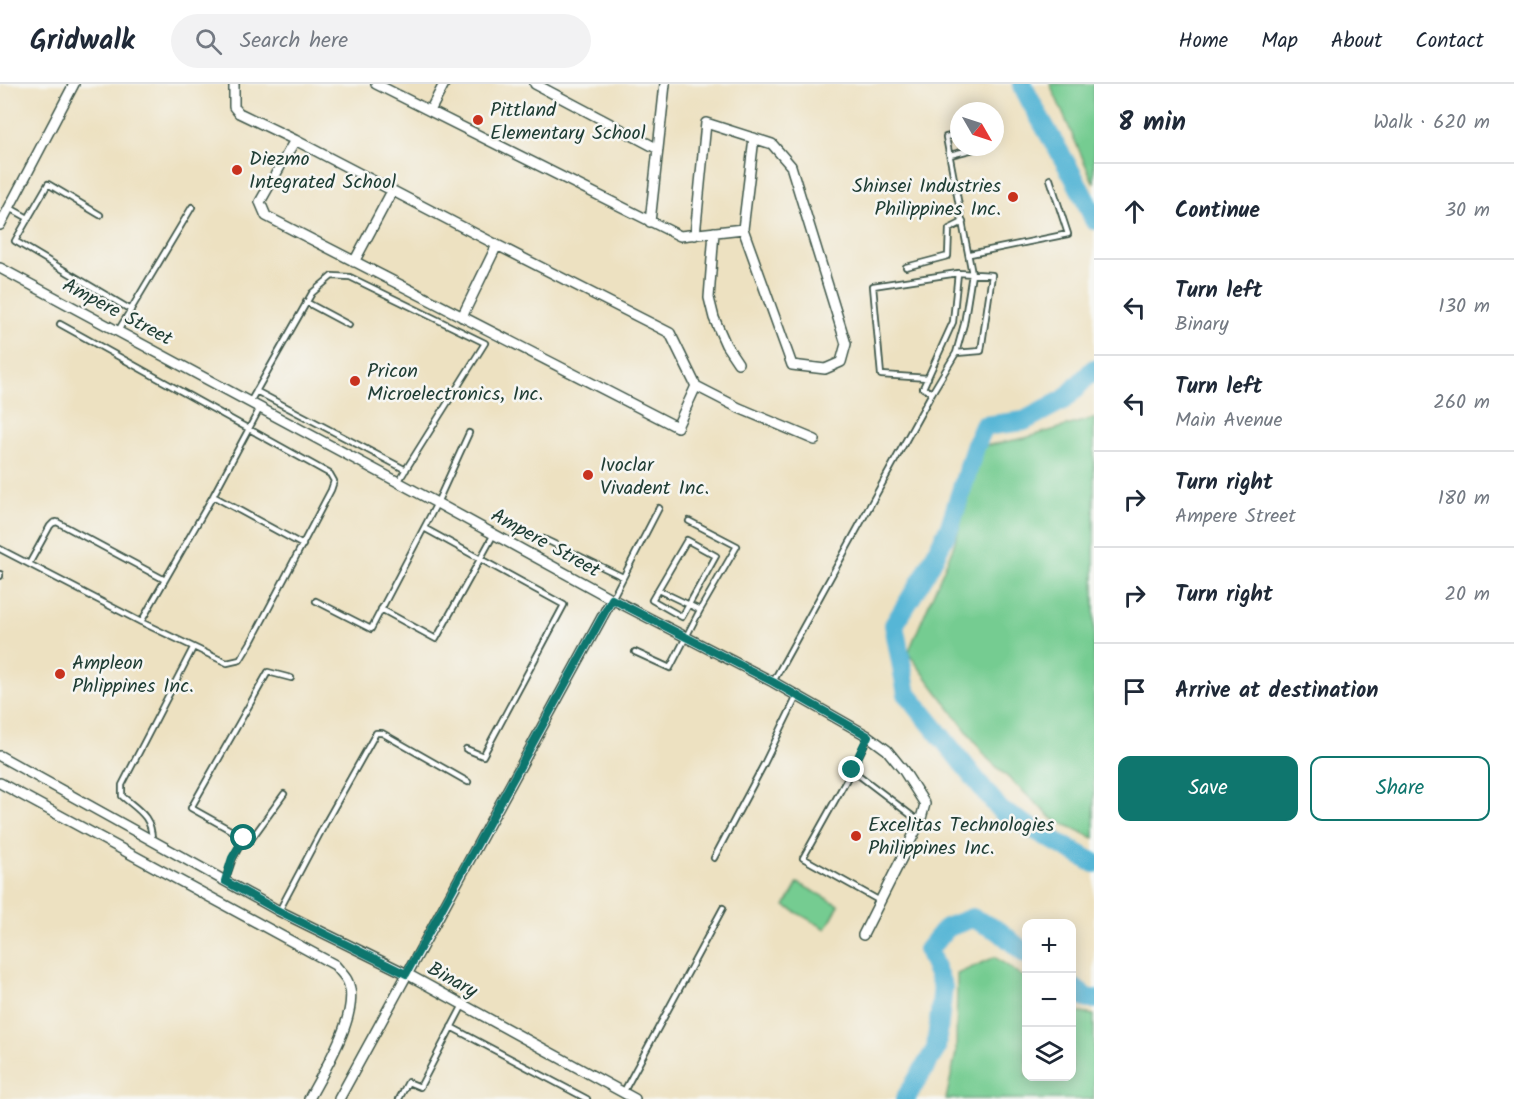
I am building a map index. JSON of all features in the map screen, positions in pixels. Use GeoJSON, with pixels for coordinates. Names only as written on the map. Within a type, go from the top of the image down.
{"type":"FeatureCollection","features":[{"type":"Feature","properties":{"kind":"street"},"geometry":{"type":"LineString","coordinates":[[0,225],[74,84]]}},
{"type":"Feature","properties":{"kind":"street"},"geometry":{"type":"LineString","coordinates":[[234,84],[234,106],[239,113],[670,333],[696,386],[739,408],[815,440]]}},
{"type":"Feature","properties":{"kind":"street"},"geometry":{"type":"LineString","coordinates":[[376,84],[680,236],[743,229]]}},
{"type":"Feature","properties":{"kind":"street"},"geometry":{"type":"LineString","coordinates":[[430,111],[444,84]]}},
{"type":"Feature","properties":{"kind":"street"},"geometry":{"type":"LineString","coordinates":[[535,84],[658,149]]}},
{"type":"Feature","properties":{"kind":"street"},"geometry":{"type":"LineString","coordinates":[[650,222],[665,84]]}},
{"type":"Feature","properties":{"kind":"street"},"geometry":{"type":"LineString","coordinates":[[695,235],[706,123],[754,138],[772,144],[791,166],[846,344],[842,362],[825,369],[792,365],[743,229],[754,138]]}},
{"type":"Feature","properties":{"kind":"street"},"geometry":{"type":"LineString","coordinates":[[295,140],[260,202],[266,216],[677,427],[696,386]]}},
{"type":"Feature","properties":{"kind":"street"},"geometry":{"type":"LineString","coordinates":[[354,262],[392,191]]}},
{"type":"Feature","properties":{"kind":"street"},"geometry":{"type":"LineString","coordinates":[[714,232],[709,298],[714,318],[726,345],[738,363]]}},
{"type":"Feature","properties":{"kind":"street"},"geometry":{"type":"LineString","coordinates":[[462,317],[497,245]]}},
{"type":"Feature","properties":{"kind":"street","name":"Ampere Street"},"geometry":{"type":"LineString","coordinates":[[0,267],[612,599],[773,682],[868,736],[887,750],[904,771],[925,804],[920,822],[863,935]]}},
{"type":"Feature","properties":{"kind":"street"},"geometry":{"type":"LineString","coordinates":[[339,1099],[612,599]]}},
{"type":"Feature","properties":{"kind":"street","name":"Binary"},"geometry":{"type":"LineString","coordinates":[[0,756],[279,911],[406,974],[634,1099]]}},
{"type":"Feature","properties":{"kind":"street"},"geometry":{"type":"LineString","coordinates":[[0,783],[335,965],[348,981],[352,1001],[339,1043],[309,1099]]}},
{"type":"Feature","properties":{"kind":"lane"},"geometry":{"type":"LineString","coordinates":[[950,136],[946,137],[950,155]]}},
{"type":"Feature","properties":{"kind":"lane"},"geometry":{"type":"LineString","coordinates":[[773,682],[956,353],[964,324],[972,274],[950,156]]}},
{"type":"Feature","properties":{"kind":"lane"},"geometry":{"type":"LineString","coordinates":[[970,254],[1068,234],[1050,178]]}},
{"type":"Feature","properties":{"kind":"lane"},"geometry":{"type":"LineString","coordinates":[[100,215],[48,184],[15,241],[131,310]]}},
{"type":"Feature","properties":{"kind":"lane"},"geometry":{"type":"LineString","coordinates":[[118,331],[192,207]]}},
{"type":"Feature","properties":{"kind":"lane"},"geometry":{"type":"LineString","coordinates":[[10,208],[28,218]]}},
{"type":"Feature","properties":{"kind":"lane"},"geometry":{"type":"LineString","coordinates":[[906,267],[948,256],[949,229],[963,222]]}},
{"type":"Feature","properties":{"kind":"lane"},"geometry":{"type":"LineString","coordinates":[[932,393],[923,388],[953,322],[958,273]]}},
{"type":"Feature","properties":{"kind":"lane"},"geometry":{"type":"LineString","coordinates":[[928,378],[881,375],[873,286],[958,273],[992,275],[981,351],[956,353]]}},
{"type":"Feature","properties":{"kind":"lane"},"geometry":{"type":"LineString","coordinates":[[250,402],[306,302],[312,293],[332,276],[350,277],[485,343],[398,482]]}},
{"type":"Feature","properties":{"kind":"lane"},"geometry":{"type":"LineString","coordinates":[[306,302],[348,325]]}},
{"type":"Feature","properties":{"kind":"lane"},"geometry":{"type":"LineString","coordinates":[[0,549],[141,622],[227,663],[240,660],[251,642],[334,481],[330,474],[60,324]]}},
{"type":"Feature","properties":{"kind":"lane"},"geometry":{"type":"LineString","coordinates":[[256,392],[406,470]]}},
{"type":"Feature","properties":{"kind":"lane"},"geometry":{"type":"LineString","coordinates":[[141,622],[260,408]]}},
{"type":"Feature","properties":{"kind":"lane"},"geometry":{"type":"LineString","coordinates":[[316,601],[371,629],[437,503],[469,433]]}},
{"type":"Feature","properties":{"kind":"lane"},"geometry":{"type":"LineString","coordinates":[[213,496],[303,545]]}},
{"type":"Feature","properties":{"kind":"lane"},"geometry":{"type":"LineString","coordinates":[[612,599],[659,508]]}},
{"type":"Feature","properties":{"kind":"lane"},"geometry":{"type":"LineString","coordinates":[[635,652],[670,668],[737,546],[688,521]]}},
{"type":"Feature","properties":{"kind":"lane"},"geometry":{"type":"LineString","coordinates":[[29,564],[50,525],[57,522],[165,580]]}},
{"type":"Feature","properties":{"kind":"lane"},"geometry":{"type":"LineString","coordinates":[[424,528],[564,605],[483,756],[466,748]]}},
{"type":"Feature","properties":{"kind":"lane"},"geometry":{"type":"LineString","coordinates":[[381,609],[436,639],[494,534]]}},
{"type":"Feature","properties":{"kind":"lane"},"geometry":{"type":"LineString","coordinates":[[544,539],[623,577]]}},
{"type":"Feature","properties":{"kind":"lane"},"geometry":{"type":"LineString","coordinates":[[687,540],[716,556],[689,606],[682,617],[652,600],[687,540]]}},
{"type":"Feature","properties":{"kind":"lane"},"geometry":{"type":"LineString","coordinates":[[658,590],[700,610]]}},
{"type":"Feature","properties":{"kind":"lane"},"geometry":{"type":"LineString","coordinates":[[152,840],[152,828],[146,817],[122,796],[122,785],[193,648]]}},
{"type":"Feature","properties":{"kind":"lane"},"geometry":{"type":"LineString","coordinates":[[284,794],[250,841],[191,808],[268,672],[291,678]]}},
{"type":"Feature","properties":{"kind":"lane"},"geometry":{"type":"LineString","coordinates":[[714,858],[797,696]]}},
{"type":"Feature","properties":{"kind":"lane"},"geometry":{"type":"LineString","coordinates":[[279,911],[376,733],[382,733],[468,782]]}},
{"type":"Feature","properties":{"kind":"lane"},"geometry":{"type":"LineString","coordinates":[[868,736],[852,770],[803,858],[880,901]]}},
{"type":"Feature","properties":{"kind":"lane"},"geometry":{"type":"LineString","coordinates":[[852,770],[920,822]]}},
{"type":"Feature","properties":{"kind":"lane"},"geometry":{"type":"LineString","coordinates":[[225,881],[232,858],[244,838]]}},
{"type":"Feature","properties":{"kind":"lane"},"geometry":{"type":"LineString","coordinates":[[624,1093],[723,908]]}},
{"type":"Feature","properties":{"kind":"lane"},"geometry":{"type":"LineString","coordinates":[[399,1099],[408,1082],[420,1087],[463,1005]]}},
{"type":"Feature","properties":{"kind":"lane"},"geometry":{"type":"LineString","coordinates":[[451,1027],[587,1099]]}},
{"type":"Feature","properties":{"kind":"green space"},"geometry":{"type":"Polygon","coordinates":[[[1050,84],[1094,84],[1094,184],[1050,84]]]}},
{"type":"Feature","properties":{"kind":"green space"},"geometry":{"type":"Polygon","coordinates":[[[1094,418],[1094,838],[1053,819],[987,758],[908,653],[954,545],[984,446],[1025,438],[1094,418]]]}},
{"type":"Feature","properties":{"kind":"green space"},"geometry":{"type":"Polygon","coordinates":[[[798,883],[839,905],[826,929],[785,906],[798,883]]]}},
{"type":"Feature","properties":{"kind":"green space"},"geometry":{"type":"Polygon","coordinates":[[[995,957],[1022,976],[1022,1081],[1076,1081],[1076,1012],[1094,1015],[1094,1099],[946,1099],[956,1053],[957,974],[995,957]]]}},
{"type":"Feature","properties":{"kind":"waterway"},"geometry":{"type":"LineString","coordinates":[[1022,84],[1078,185],[1094,220]]}},
{"type":"Feature","properties":{"kind":"waterway"},"geometry":{"type":"LineString","coordinates":[[1094,369],[1065,399],[1024,421],[984,426],[950,526],[926,573],[894,625],[907,694],[1001,811],[1094,863]]}},
{"type":"Feature","properties":{"kind":"waterway"},"geometry":{"type":"LineString","coordinates":[[905,1099],[936,1049],[943,987],[928,950],[946,928],[972,918],[999,931],[1022,951]]}},
{"type":"Feature","properties":{"kind":"waterway"},"geometry":{"type":"LineString","coordinates":[[1076,990],[1088,999],[1094,999]]}},
{"type":"Feature","properties":{"kind":"place","name":"Pittland Elementary School"},"geometry":{"type":"Point","coordinates":[478,120]}},
{"type":"Feature","properties":{"kind":"place","name":"Diezmo Integrated School"},"geometry":{"type":"Point","coordinates":[237,170]}},
{"type":"Feature","properties":{"kind":"place","name":"Shinsei Industries Philippines Inc."},"geometry":{"type":"Point","coordinates":[1013,197]}},
{"type":"Feature","properties":{"kind":"place","name":"Pricon Microelectronics, Inc."},"geometry":{"type":"Point","coordinates":[355,381]}},
{"type":"Feature","properties":{"kind":"place","name":"Ivoclar Vivadent Inc."},"geometry":{"type":"Point","coordinates":[588,475]}},
{"type":"Feature","properties":{"kind":"place","name":"Ampleon Phlippines Inc."},"geometry":{"type":"Point","coordinates":[60,674]}},
{"type":"Feature","properties":{"kind":"place","name":"Excelitas Technologies Philippines Inc."},"geometry":{"type":"Point","coordinates":[856,836]}},
{"type":"Feature","properties":{"kind":"route"},"geometry":{"type":"LineString","coordinates":[[244,838],[232,858],[225,881],[279,911],[406,974],[612,599],[773,682],[868,736],[852,770]]}}]}
